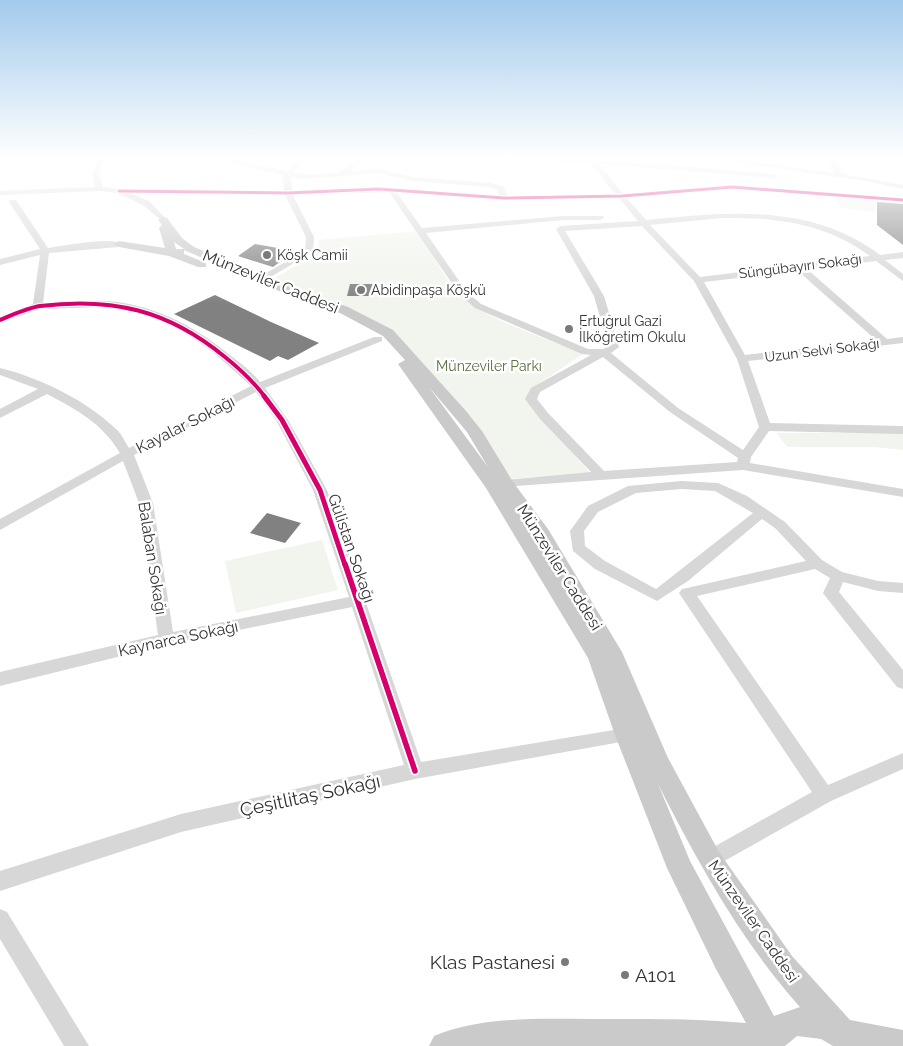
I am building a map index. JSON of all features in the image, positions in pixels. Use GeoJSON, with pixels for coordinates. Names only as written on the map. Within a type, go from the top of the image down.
{"type":"FeatureCollection","features":[{"type":"Feature","properties":{"kind":"main road","name":"Münzeviler Caddesi"},"geometry":{"type":"LineString","coordinates":[[163,220],[178,240],[174,247]]}},
{"type":"Feature","properties":{"kind":"main road"},"geometry":{"type":"LineString","coordinates":[[163,220],[174,247]]}},
{"type":"Feature","properties":{"kind":"main road"},"geometry":{"type":"LineString","coordinates":[[119,244],[174,247]]}},
{"type":"Feature","properties":{"kind":"main road"},"geometry":{"type":"LineString","coordinates":[[119,244],[174,247]]}},
{"type":"Feature","properties":{"kind":"main road","name":"Münzeviler Caddesi"},"geometry":{"type":"LineString","coordinates":[[174,247],[344,310],[388,333],[461,414],[474,431],[506,484],[542,533],[616,658],[658,762],[710,860],[782,966],[849,1039]]}},
{"type":"Feature","properties":{"kind":"main road","name":"Münzeviler Caddesi"},"geometry":{"type":"LineString","coordinates":[[174,247],[230,278],[347,322],[378,339],[399,356],[493,486],[598,657],[626,735],[680,868],[770,1043]]}},
{"type":"Feature","properties":{"kind":"main road"},"geometry":{"type":"LineString","coordinates":[[680,868],[710,860]]}},
{"type":"Feature","properties":{"kind":"main road"},"geometry":{"type":"LineString","coordinates":[[444,1046],[506,1034],[696,1032],[770,1043],[778,1031],[799,1021],[813,1021],[849,1039],[903,1045]]}},
{"type":"Feature","properties":{"kind":"street"},"geometry":{"type":"LineString","coordinates":[[13,207],[45,250],[38,306]]}},
{"type":"Feature","properties":{"kind":"street","name":"Münzeviler Caddesi"},"geometry":{"type":"LineString","coordinates":[[150,207],[163,220]]}},
{"type":"Feature","properties":{"kind":"street"},"geometry":{"type":"LineString","coordinates":[[262,279],[309,252],[310,238],[295,207]]}},
{"type":"Feature","properties":{"kind":"street"},"geometry":{"type":"LineString","coordinates":[[404,207],[463,293],[478,306],[586,352],[603,352],[674,410],[744,462]]}},
{"type":"Feature","properties":{"kind":"street"},"geometry":{"type":"LineString","coordinates":[[630,207],[644,224],[698,280],[742,359],[764,427],[744,462]]}},
{"type":"Feature","properties":{"kind":"street"},"geometry":{"type":"LineString","coordinates":[[601,475],[544,416],[531,399],[535,390],[614,347],[599,296],[560,229],[644,224],[724,215],[785,218],[826,229],[848,238],[903,278]]}},
{"type":"Feature","properties":{"kind":"street"},"geometry":{"type":"LineString","coordinates":[[422,231],[564,218],[607,218],[629,224]]}},
{"type":"Feature","properties":{"kind":"street"},"geometry":{"type":"LineString","coordinates":[[0,262],[45,250],[89,244],[119,244]]}},
{"type":"Feature","properties":{"kind":"street","name":"Süngübayırı Sokağı"},"geometry":{"type":"LineString","coordinates":[[698,280],[799,266],[903,255]]}},
{"type":"Feature","properties":{"kind":"street"},"geometry":{"type":"LineString","coordinates":[[799,266],[885,342]]}},
{"type":"Feature","properties":{"kind":"street","name":"Gülistan Sokağı"},"geometry":{"type":"LineString","coordinates":[[0,320],[38,306],[105,304],[132,308],[166,318],[184,327],[217,350],[252,379],[282,420],[320,490],[415,771]]}},
{"type":"Feature","properties":{"kind":"street","name":"Kayalar Sokağı"},"geometry":{"type":"LineString","coordinates":[[0,525],[126,454],[258,387],[378,339]]}},
{"type":"Feature","properties":{"kind":"street","name":"Uzun Selvi Sokağı"},"geometry":{"type":"LineString","coordinates":[[742,359],[903,340]]}},
{"type":"Feature","properties":{"kind":"street","name":"Balaban Sokağı"},"geometry":{"type":"LineString","coordinates":[[0,371],[47,389],[82,408],[113,432],[126,454],[146,503],[166,640]]}},
{"type":"Feature","properties":{"kind":"street"},"geometry":{"type":"LineString","coordinates":[[0,414],[47,389]]}},
{"type":"Feature","properties":{"kind":"street"},"geometry":{"type":"LineString","coordinates":[[764,427],[903,430]]}},
{"type":"Feature","properties":{"kind":"street"},"geometry":{"type":"LineString","coordinates":[[506,484],[744,462],[903,493]]}},
{"type":"Feature","properties":{"kind":"street"},"geometry":{"type":"LineString","coordinates":[[762,512],[683,578],[657,596],[600,565],[578,548],[577,531],[593,509],[633,489],[681,485],[718,486],[762,512],[780,525],[817,564],[838,576],[878,586],[903,588]]}},
{"type":"Feature","properties":{"kind":"street"},"geometry":{"type":"LineString","coordinates":[[817,564],[688,593],[824,795]]}},
{"type":"Feature","properties":{"kind":"street"},"geometry":{"type":"LineString","coordinates":[[838,576],[832,593],[903,682]]}},
{"type":"Feature","properties":{"kind":"street","name":"Kaynarca Sokağı"},"geometry":{"type":"LineString","coordinates":[[0,679],[166,640],[357,600]]}},
{"type":"Feature","properties":{"kind":"street","name":"Çeşitlitaş Sokağı"},"geometry":{"type":"LineString","coordinates":[[0,881],[181,823],[415,771],[626,735]]}},
{"type":"Feature","properties":{"kind":"street"},"geometry":{"type":"LineString","coordinates":[[710,860],[824,795],[903,761]]}},
{"type":"Feature","properties":{"kind":"street"},"geometry":{"type":"LineString","coordinates":[[0,920],[77,1046]]}},
{"type":"Feature","properties":{"kind":"green space"},"geometry":{"type":"Polygon","coordinates":[[[840,207],[875,207],[875,212],[840,207]]]}},
{"type":"Feature","properties":{"kind":"green space","name":"Münzeviler Parkı"},"geometry":{"type":"Polygon","coordinates":[[[420,231],[449,281],[461,296],[471,304],[501,320],[583,354],[531,389],[529,402],[590,473],[509,479],[389,332],[270,281],[319,252],[319,240],[420,231]]]}},
{"type":"Feature","properties":{"kind":"green space"},"geometry":{"type":"Polygon","coordinates":[[[777,433],[903,433],[903,450],[873,447],[787,447],[777,433]]]}},
{"type":"Feature","properties":{"kind":"green space"},"geometry":{"type":"Polygon","coordinates":[[[322,540],[338,590],[236,613],[225,561],[322,540]]]}},
{"type":"Feature","properties":{"kind":"building"},"geometry":{"type":"Polygon","coordinates":[[[877,207],[903,207],[903,245],[877,225],[877,207]]]}},
{"type":"Feature","properties":{"kind":"building","name":"Köşk Camii"},"geometry":{"type":"Polygon","coordinates":[[[255,244],[295,251],[273,267],[238,256],[255,244]]]}},
{"type":"Feature","properties":{"kind":"building","name":"Abidinpaşa Köşkü"},"geometry":{"type":"Polygon","coordinates":[[[350,284],[374,284],[371,296],[347,296],[350,284]]]}},
{"type":"Feature","properties":{"kind":"building"},"geometry":{"type":"Polygon","coordinates":[[[215,295],[319,343],[288,360],[278,356],[270,361],[174,314],[215,295]]]}},
{"type":"Feature","properties":{"kind":"building"},"geometry":{"type":"Polygon","coordinates":[[[267,513],[301,523],[285,543],[250,533],[267,513]]]}},
{"type":"Feature","properties":{"kind":"cycle path"},"geometry":{"type":"LineString","coordinates":[[0,320],[38,306],[105,304],[132,308],[166,318],[184,327],[217,350],[252,379],[282,420],[320,490],[415,771]]}},
{"type":"Feature","properties":{"kind":"place","name":"Köşk Camii"},"geometry":{"type":"Point","coordinates":[267,255]}},
{"type":"Feature","properties":{"kind":"place","name":"Abidinpaşa Köşkü"},"geometry":{"type":"Point","coordinates":[361,290]}},
{"type":"Feature","properties":{"kind":"place","name":"Ertuğrul Gazi İlköğretim Okulu"},"geometry":{"type":"Point","coordinates":[569,329]}},
{"type":"Feature","properties":{"kind":"place","name":"Klas Pastanesi"},"geometry":{"type":"Point","coordinates":[565,962]}},
{"type":"Feature","properties":{"kind":"place","name":"A101"},"geometry":{"type":"Point","coordinates":[625,975]}}]}
